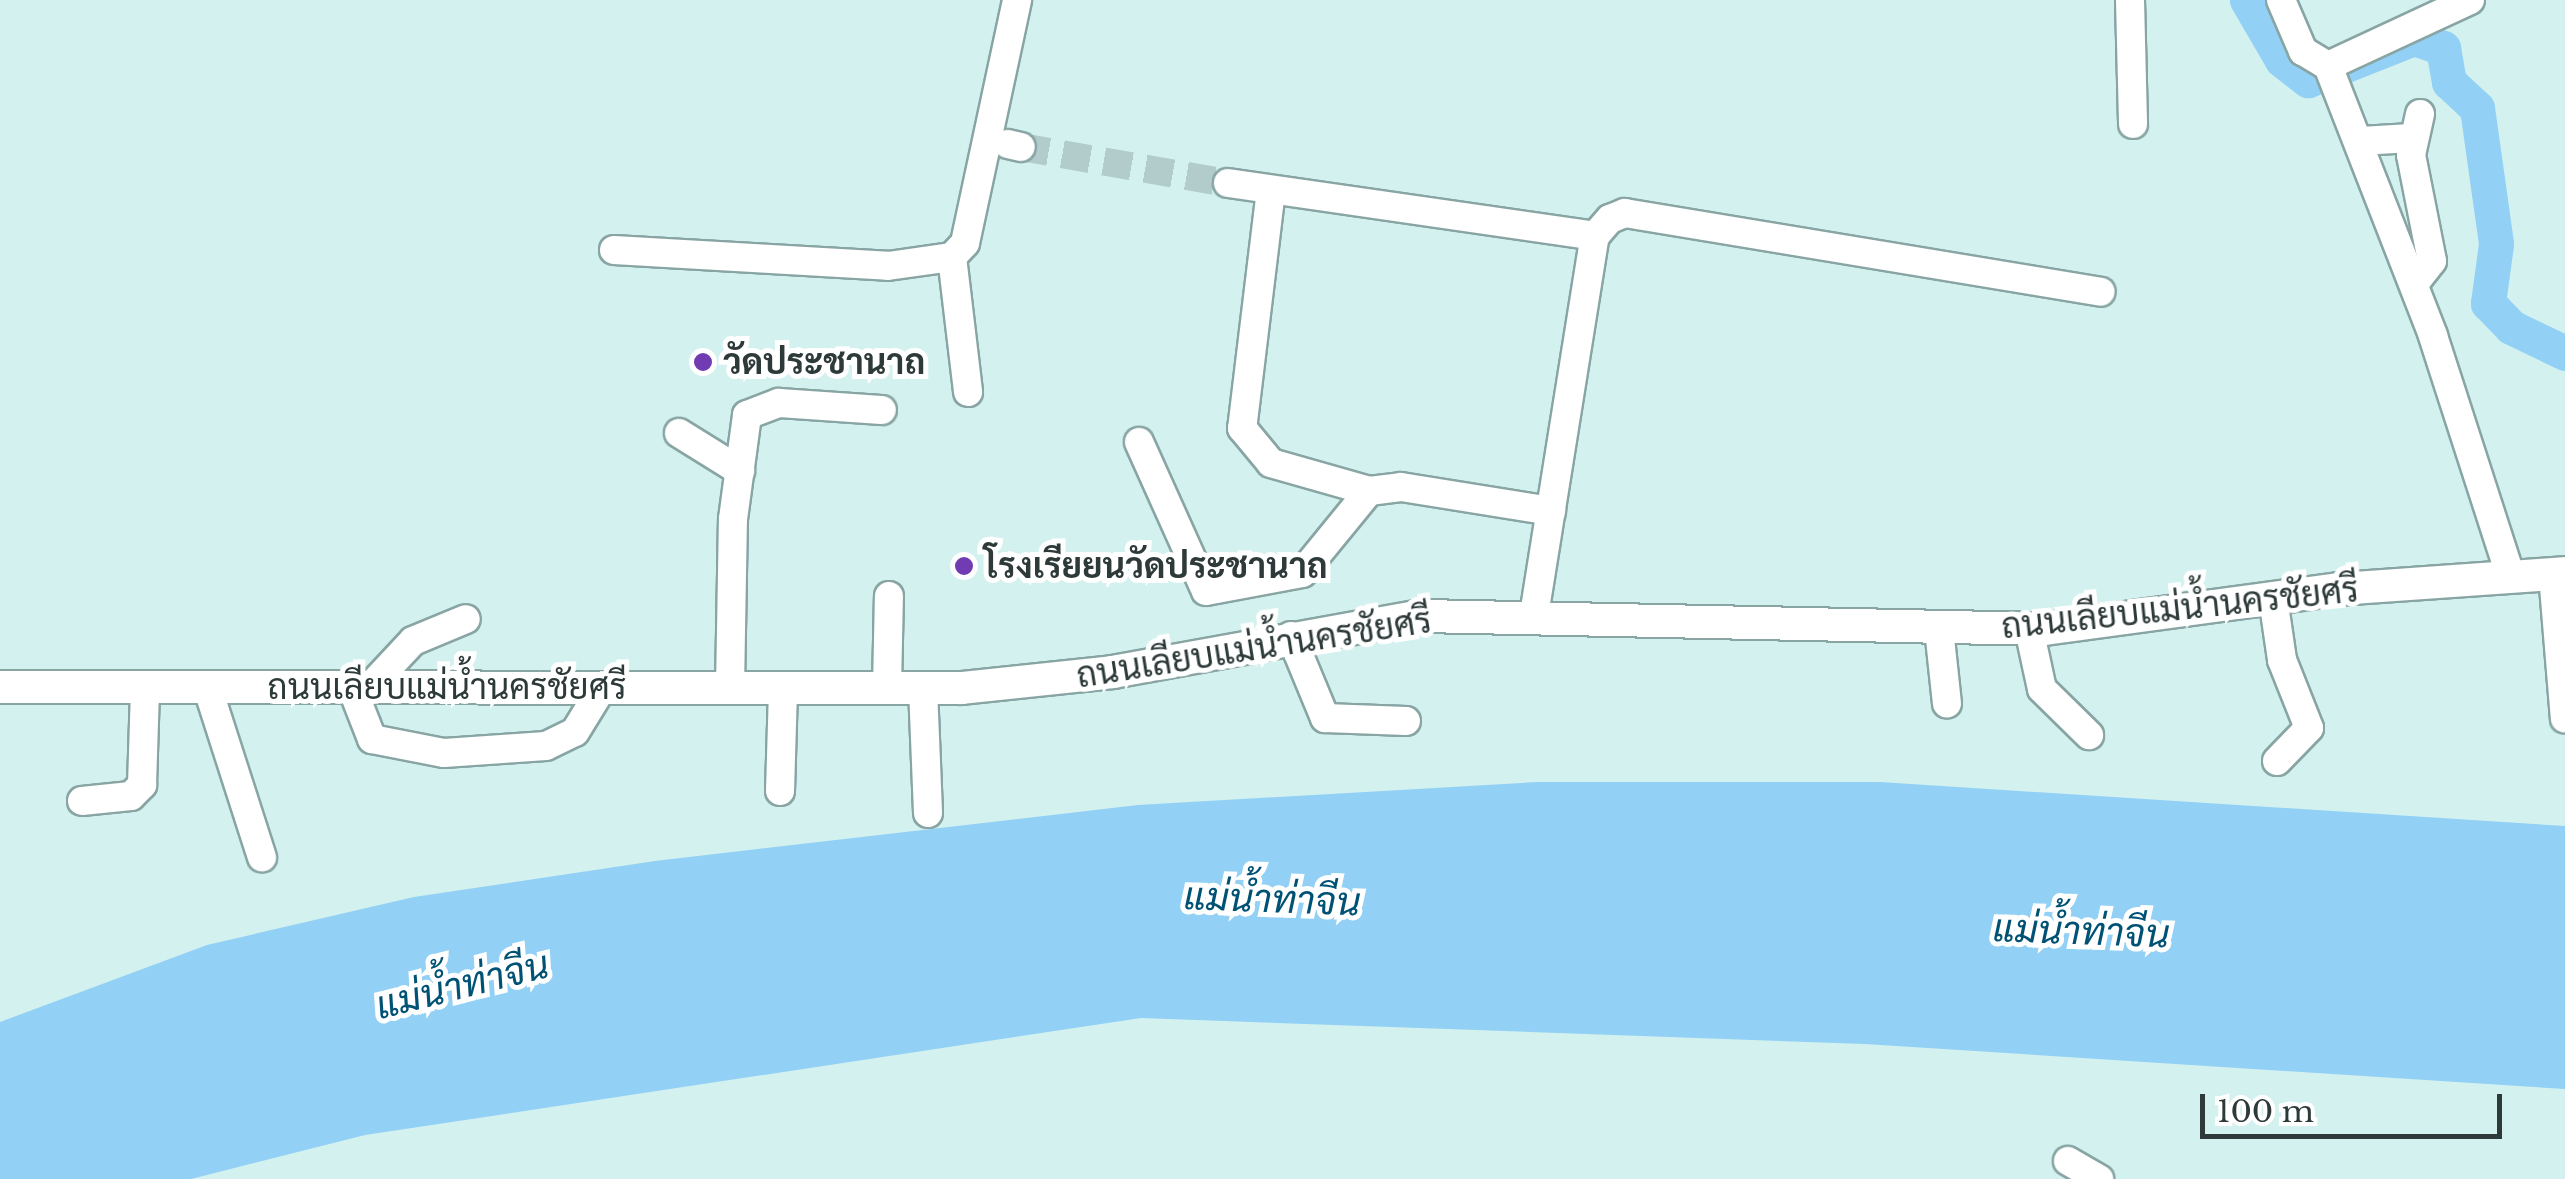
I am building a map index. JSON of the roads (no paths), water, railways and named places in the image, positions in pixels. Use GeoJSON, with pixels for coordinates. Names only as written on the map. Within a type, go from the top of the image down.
{"type":"FeatureCollection","features":[{"type":"Feature","properties":{"kind":"main road","name":"ถนนเลียบแม่น้ำนครชัยศรี"},"geometry":{"type":"LineString","coordinates":[[0,687],[923,688],[1078,677],[1291,636],[1422,616],[1534,615],[2029,629],[2273,598],[2559,573]]}},
{"type":"Feature","properties":{"kind":"street"},"geometry":{"type":"LineString","coordinates":[[614,250],[888,266],[952,257],[964,243],[1017,0]]}},
{"type":"Feature","properties":{"kind":"street"},"geometry":{"type":"LineString","coordinates":[[2130,0],[2133,124]]}},
{"type":"Feature","properties":{"kind":"street"},"geometry":{"type":"LineString","coordinates":[[2281,0],[2304,51],[2335,74],[2414,284],[2510,575]]}},
{"type":"Feature","properties":{"kind":"street"},"geometry":{"type":"LineString","coordinates":[[2335,74],[2470,0]]}},
{"type":"Feature","properties":{"kind":"street"},"geometry":{"type":"LineString","coordinates":[[2361,142],[2416,126],[2419,196],[2432,262],[2414,284]]}},
{"type":"Feature","properties":{"kind":"street"},"geometry":{"type":"LineString","coordinates":[[1228,183],[1595,236],[1625,214],[2100,292]]}},
{"type":"Feature","properties":{"kind":"street"},"geometry":{"type":"LineString","coordinates":[[1271,190],[1242,428],[1271,463],[1369,491],[1401,487],[1551,511]]}},
{"type":"Feature","properties":{"kind":"street"},"geometry":{"type":"LineString","coordinates":[[2386,210],[2419,196]]}},
{"type":"Feature","properties":{"kind":"street"},"geometry":{"type":"LineString","coordinates":[[1534,615],[1595,236]]}},
{"type":"Feature","properties":{"kind":"street"},"geometry":{"type":"LineString","coordinates":[[952,257],[968,392]]}},
{"type":"Feature","properties":{"kind":"street"},"geometry":{"type":"LineString","coordinates":[[730,688],[740,471],[748,415],[766,406],[882,410]]}},
{"type":"Feature","properties":{"kind":"street"},"geometry":{"type":"LineString","coordinates":[[679,433],[740,471]]}},
{"type":"Feature","properties":{"kind":"street"},"geometry":{"type":"LineString","coordinates":[[1139,442],[1206,591],[1302,574],[1369,491]]}},
{"type":"Feature","properties":{"kind":"street"},"geometry":{"type":"LineString","coordinates":[[2559,573],[2565,719]]}},
{"type":"Feature","properties":{"kind":"street"},"geometry":{"type":"LineString","coordinates":[[887,688],[889,596]]}},
{"type":"Feature","properties":{"kind":"street"},"geometry":{"type":"LineString","coordinates":[[2273,598],[2282,660],[2309,728],[2277,761]]}},
{"type":"Feature","properties":{"kind":"street"},"geometry":{"type":"LineString","coordinates":[[466,619],[413,641],[360,688],[372,739],[444,754],[546,746],[574,732],[602,688]]}},
{"type":"Feature","properties":{"kind":"street"},"geometry":{"type":"LineString","coordinates":[[1939,629],[1947,704]]}},
{"type":"Feature","properties":{"kind":"street"},"geometry":{"type":"LineString","coordinates":[[2029,629],[2042,689],[2089,736]]}},
{"type":"Feature","properties":{"kind":"street"},"geometry":{"type":"LineString","coordinates":[[1291,636],[1325,718],[1406,721]]}},
{"type":"Feature","properties":{"kind":"street"},"geometry":{"type":"LineString","coordinates":[[207,686],[262,857]]}},
{"type":"Feature","properties":{"kind":"street"},"geometry":{"type":"LineString","coordinates":[[82,801],[131,796],[142,785],[144,688]]}},
{"type":"Feature","properties":{"kind":"street"},"geometry":{"type":"LineString","coordinates":[[780,790],[783,688]]}},
{"type":"Feature","properties":{"kind":"street"},"geometry":{"type":"LineString","coordinates":[[923,688],[928,813]]}},
{"type":"Feature","properties":{"kind":"street"},"geometry":{"type":"LineString","coordinates":[[2068,1160],[2098,1179]]}},
{"type":"Feature","properties":{"kind":"water","name":"แม่น้ำท่าจีน"},"geometry":{"type":"Polygon","coordinates":[[[1538,782],[1880,782],[2565,826],[2565,1089],[1865,1044],[1141,1018],[365,1135],[191,1179],[0,1179],[0,1022],[207,945],[414,897],[655,861],[1138,805],[1538,782]]]}},
{"type":"Feature","properties":{"kind":"waterway"},"geometry":{"type":"LineString","coordinates":[[2247,0],[2282,60],[2308,80],[2414,38],[2443,48],[2449,82],[2477,108],[2496,244],[2488,303],[2511,327],[2565,353]]}},
{"type":"Feature","properties":{"kind":"tunnel"},"geometry":{"type":"LineString","coordinates":[[1021,147],[1228,183]]}},
{"type":"Feature","properties":{"kind":"place","name":"วัดประชานาถ"},"geometry":{"type":"Point","coordinates":[703,362]}},
{"type":"Feature","properties":{"kind":"place","name":"โรงเรียยนวัดประชานาถ"},"geometry":{"type":"Point","coordinates":[964,566]}}]}
